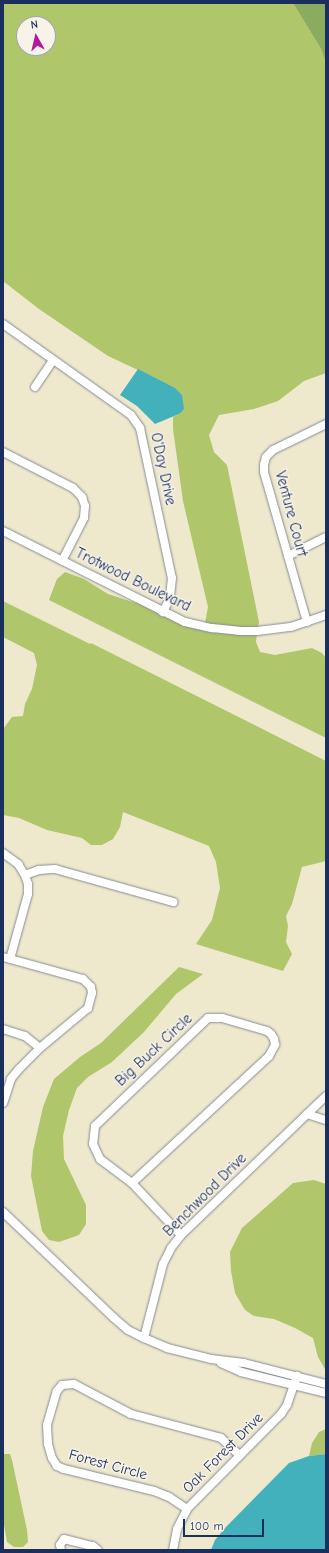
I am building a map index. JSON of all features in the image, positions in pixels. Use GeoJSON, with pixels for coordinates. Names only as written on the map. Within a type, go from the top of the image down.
{"type":"FeatureCollection","features":[{"type":"Feature","properties":{"kind":"street","name":"O'Day Drive"},"geometry":{"type":"LineString","coordinates":[[3,324],[132,415],[140,428],[172,578],[170,598],[163,612]]}},
{"type":"Feature","properties":{"kind":"street"},"geometry":{"type":"LineString","coordinates":[[35,387],[53,360]]}},
{"type":"Feature","properties":{"kind":"street","name":"Venture Court"},"geometry":{"type":"LineString","coordinates":[[306,622],[264,472],[266,457],[273,450],[326,424]]}},
{"type":"Feature","properties":{"kind":"street"},"geometry":{"type":"LineString","coordinates":[[3,452],[73,488],[82,497],[85,506],[84,518],[62,561]]}},
{"type":"Feature","properties":{"kind":"street","name":"Trotwood Boulevard"},"geometry":{"type":"LineString","coordinates":[[3,531],[185,622],[212,628],[239,631],[272,630],[306,622],[326,615]]}},
{"type":"Feature","properties":{"kind":"street"},"geometry":{"type":"LineString","coordinates":[[288,556],[326,537]]}},
{"type":"Feature","properties":{"kind":"street"},"geometry":{"type":"LineString","coordinates":[[3,854],[18,864],[25,875],[28,884],[28,894],[6,958],[83,979],[91,986],[92,993],[88,1008],[40,1048],[11,1079],[3,1102]]}},
{"type":"Feature","properties":{"kind":"street"},"geometry":{"type":"LineString","coordinates":[[25,875],[40,870],[55,869],[173,902]]}},
{"type":"Feature","properties":{"kind":"street","name":"Big Buck Circle"},"geometry":{"type":"LineString","coordinates":[[132,1183],[269,1056],[275,1045],[271,1034],[267,1031],[222,1018],[208,1018],[95,1126],[93,1135],[95,1151],[100,1159],[132,1183],[181,1235]]}},
{"type":"Feature","properties":{"kind":"street"},"geometry":{"type":"LineString","coordinates":[[3,1029],[25,1036],[40,1048]]}},
{"type":"Feature","properties":{"kind":"street","name":"Benchwood Drive"},"geometry":{"type":"LineString","coordinates":[[144,1338],[163,1264],[171,1248],[181,1235],[326,1096]]}},
{"type":"Feature","properties":{"kind":"street"},"geometry":{"type":"LineString","coordinates":[[307,1114],[326,1120]]}},
{"type":"Feature","properties":{"kind":"street"},"geometry":{"type":"LineString","coordinates":[[3,1212],[128,1330],[167,1348],[211,1359],[244,1363],[326,1384]]}},
{"type":"Feature","properties":{"kind":"street"},"geometry":{"type":"LineString","coordinates":[[211,1359],[241,1372],[326,1393]]}},
{"type":"Feature","properties":{"kind":"street","name":"Oak Forest Drive"},"geometry":{"type":"LineString","coordinates":[[173,1550],[177,1529],[187,1509],[281,1414],[287,1405],[297,1376]]}},
{"type":"Feature","properties":{"kind":"street","name":"Forest Circle"},"geometry":{"type":"LineString","coordinates":[[187,1509],[169,1497],[154,1491],[57,1466],[52,1458],[48,1444],[47,1425],[57,1391],[62,1385],[74,1384],[131,1414],[221,1438],[239,1455]]}},
{"type":"Feature","properties":{"kind":"street"},"geometry":{"type":"LineString","coordinates":[[61,1550],[61,1541],[69,1539],[94,1546],[98,1550]]}},
{"type":"Feature","properties":{"kind":"green space"},"geometry":{"type":"Polygon","coordinates":[[[3,3],[293,3],[321,49],[326,63],[326,373],[304,381],[278,401],[254,409],[219,415],[209,435],[214,452],[227,465],[259,622],[258,628],[239,628],[205,623],[208,607],[183,501],[173,429],[173,417],[179,414],[153,377],[108,356],[39,309],[3,281],[3,3]]]}},
{"type":"Feature","properties":{"kind":"green space"},"geometry":{"type":"Polygon","coordinates":[[[293,3],[326,3],[326,63],[321,49],[293,3]]]}},
{"type":"Feature","properties":{"kind":"green space"},"geometry":{"type":"Polygon","coordinates":[[[65,572],[84,579],[108,594],[142,605],[184,625],[257,634],[256,642],[260,652],[275,655],[312,648],[322,653],[326,658],[326,738],[49,600],[57,579],[65,572]]]}},
{"type":"Feature","properties":{"kind":"green space"},"geometry":{"type":"Polygon","coordinates":[[[3,601],[90,644],[91,643],[326,761],[326,861],[302,867],[292,904],[286,916],[288,926],[286,942],[292,954],[283,971],[196,944],[212,920],[220,888],[216,862],[209,846],[123,812],[120,827],[113,839],[102,845],[91,845],[82,838],[47,830],[19,818],[3,815],[3,729],[12,717],[23,716],[25,704],[32,689],[37,665],[34,653],[3,637],[3,601]]]}},
{"type":"Feature","properties":{"kind":"green space"},"geometry":{"type":"Polygon","coordinates":[[[179,967],[203,974],[176,994],[144,1032],[112,1062],[88,1077],[77,1088],[69,1110],[63,1136],[64,1159],[86,1205],[86,1224],[79,1235],[59,1242],[49,1240],[42,1231],[31,1176],[33,1151],[43,1107],[54,1079],[80,1057],[101,1043],[179,967]]]}},
{"type":"Feature","properties":{"kind":"green space"},"geometry":{"type":"Polygon","coordinates":[[[314,1180],[326,1184],[326,1371],[318,1357],[313,1338],[274,1319],[254,1316],[245,1310],[235,1293],[231,1271],[230,1252],[242,1228],[293,1183],[314,1180]]]}},
{"type":"Feature","properties":{"kind":"green space"},"geometry":{"type":"Polygon","coordinates":[[[326,1429],[326,1454],[309,1456],[312,1443],[319,1432],[326,1429]]]}},
{"type":"Feature","properties":{"kind":"green space"},"geometry":{"type":"Polygon","coordinates":[[[3,1454],[10,1454],[12,1460],[27,1530],[28,1542],[23,1547],[14,1547],[7,1542],[4,1525],[3,1454]]]}},
{"type":"Feature","properties":{"kind":"water"},"geometry":{"type":"Polygon","coordinates":[[[138,369],[175,388],[182,395],[184,409],[179,414],[155,424],[137,406],[120,395],[138,369]]]}},
{"type":"Feature","properties":{"kind":"water"},"geometry":{"type":"Polygon","coordinates":[[[326,1454],[326,1550],[211,1550],[215,1540],[226,1527],[289,1463],[309,1456],[326,1454]]]}}]}
